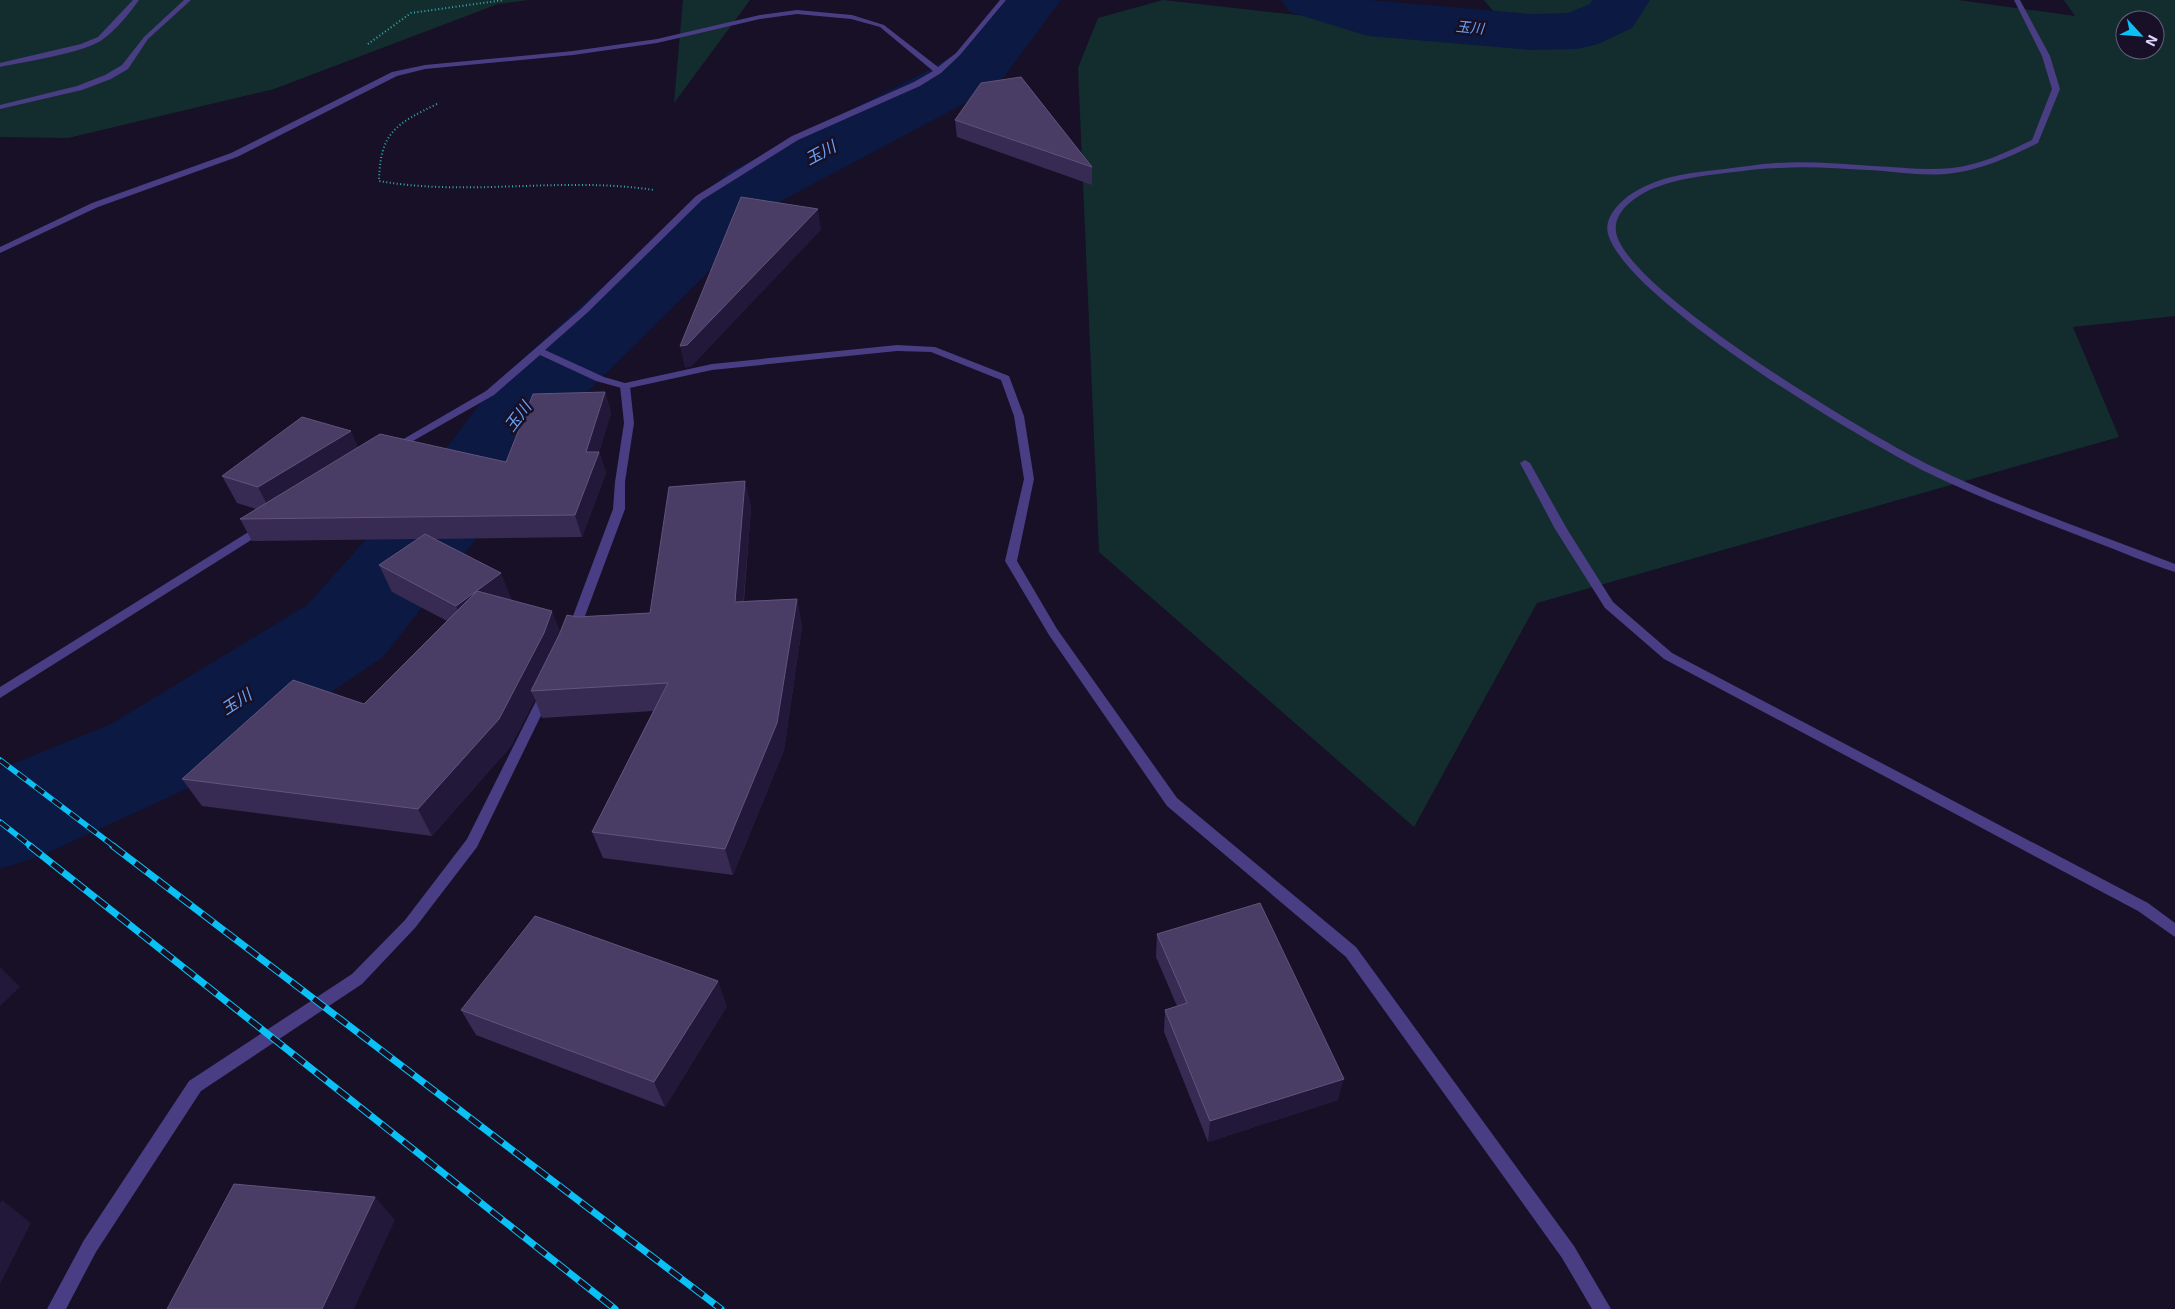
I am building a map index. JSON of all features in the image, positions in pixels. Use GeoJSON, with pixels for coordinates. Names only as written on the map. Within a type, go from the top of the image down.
{"type":"FeatureCollection","features":[{"type":"Feature","properties":{"kind":"street"},"geometry":{"type":"LineString","coordinates":[[0,65],[83,46],[100,38],[136,0]]}},
{"type":"Feature","properties":{"kind":"street"},"geometry":{"type":"LineString","coordinates":[[0,106],[79,88],[108,77],[125,67],[146,38],[188,0]]}},
{"type":"Feature","properties":{"kind":"street"},"geometry":{"type":"LineString","coordinates":[[380,455],[490,393],[584,311],[699,198],[794,138],[917,84],[938,71],[958,54],[1003,0]]}},
{"type":"Feature","properties":{"kind":"street"},"geometry":{"type":"LineString","coordinates":[[2017,0],[2046,56],[2056,89],[2036,142],[2006,155],[1960,169],[1921,171],[1785,165],[1686,176],[1663,182],[1641,191],[1623,204],[1615,217],[1611,231],[1614,243],[1639,274],[1681,310],[1832,416],[1894,452],[1972,488],[2175,568]]}},
{"type":"Feature","properties":{"kind":"street"},"geometry":{"type":"LineString","coordinates":[[0,250],[95,205],[234,155],[395,74],[425,68],[573,53],[648,42],[760,17],[797,12],[852,17],[882,26],[938,71]]}},
{"type":"Feature","properties":{"kind":"street"},"geometry":{"type":"LineString","coordinates":[[540,351],[600,379],[625,386],[712,367],[897,348],[932,349],[1005,378],[1019,416],[1029,480],[1011,561],[1053,632],[1172,802],[1351,952],[1568,1252],[1602,1309]]}},
{"type":"Feature","properties":{"kind":"street"},"geometry":{"type":"LineString","coordinates":[[569,642],[619,509],[620,482],[629,423],[625,386]]}},
{"type":"Feature","properties":{"kind":"street"},"geometry":{"type":"LineString","coordinates":[[1525,463],[1561,530],[1610,605],[1668,656],[2143,907],[2175,931]]}},
{"type":"Feature","properties":{"kind":"street"},"geometry":{"type":"LineString","coordinates":[[0,692],[270,522]]}},
{"type":"Feature","properties":{"kind":"street"},"geometry":{"type":"LineString","coordinates":[[56,1309],[90,1246],[194,1086],[357,979],[410,924],[472,843],[553,678]]}},
{"type":"Feature","properties":{"kind":"path"},"geometry":{"type":"LineString","coordinates":[[461,64],[472,79],[464,90],[393,128],[382,148],[378,168],[379,182],[434,188],[623,184],[699,198]]}},
{"type":"Feature","properties":{"kind":"green space"},"geometry":{"type":"Polygon","coordinates":[[[0,0],[528,0],[498,4],[274,89],[68,138],[0,137],[0,0]]]}},
{"type":"Feature","properties":{"kind":"green space"},"geometry":{"type":"Polygon","coordinates":[[[683,0],[750,0],[674,103],[683,0]]]}},
{"type":"Feature","properties":{"kind":"green space"},"geometry":{"type":"Polygon","coordinates":[[[1163,0],[1413,28],[1511,33],[1484,0],[1958,0],[2075,16],[2064,0],[2175,0],[2175,316],[2073,327],[2119,437],[1537,603],[1414,827],[1099,552],[1078,68],[1098,18],[1163,0]]]}},
{"type":"Feature","properties":{"kind":"building"},"geometry":{"type":"Polygon","coordinates":[[[1021,77],[1092,167],[955,120],[981,83],[1021,77]]]}},
{"type":"Feature","properties":{"kind":"building"},"geometry":{"type":"Polygon","coordinates":[[[741,197],[818,209],[687,345],[680,346],[741,197]]]}},
{"type":"Feature","properties":{"kind":"building"},"geometry":{"type":"Polygon","coordinates":[[[605,392],[586,452],[599,452],[575,515],[240,519],[380,434],[506,462],[533,394],[605,392]]]}},
{"type":"Feature","properties":{"kind":"building"},"geometry":{"type":"Polygon","coordinates":[[[302,417],[351,431],[258,487],[222,476],[302,417]]]}},
{"type":"Feature","properties":{"kind":"building"},"geometry":{"type":"Polygon","coordinates":[[[745,481],[735,602],[797,599],[777,723],[725,849],[592,832],[668,683],[531,691],[567,615],[577,617],[650,613],[669,487],[745,481]]]}},
{"type":"Feature","properties":{"kind":"building"},"geometry":{"type":"Polygon","coordinates":[[[425,534],[501,573],[456,606],[379,565],[425,534]]]}},
{"type":"Feature","properties":{"kind":"building"},"geometry":{"type":"Polygon","coordinates":[[[477,591],[552,611],[544,633],[499,719],[418,809],[182,779],[293,680],[364,704],[477,591]]]}},
{"type":"Feature","properties":{"kind":"building"},"geometry":{"type":"Polygon","coordinates":[[[1260,903],[1344,1079],[1210,1121],[1165,1010],[1187,1003],[1157,934],[1260,903]]]}},
{"type":"Feature","properties":{"kind":"building"},"geometry":{"type":"Polygon","coordinates":[[[535,916],[718,981],[654,1082],[461,1010],[535,916]]]}},
{"type":"Feature","properties":{"kind":"building"},"geometry":{"type":"Polygon","coordinates":[[[234,1184],[375,1197],[322,1309],[167,1309],[234,1184]]]}},
{"type":"Feature","properties":{"kind":"waterway","name":"玉川"},"geometry":{"type":"LineString","coordinates":[[0,821],[152,755],[345,631],[469,484],[526,403],[754,187],[948,86],[982,64],[1032,0]]}},
{"type":"Feature","properties":{"kind":"waterway","name":"玉川"},"geometry":{"type":"LineString","coordinates":[[1310,0],[1368,18],[1531,32],[1577,31],[1611,16],[1621,0]]}},
{"type":"Feature","properties":{"kind":"railway"},"geometry":{"type":"LineString","coordinates":[[0,760],[115,847]]}},
{"type":"Feature","properties":{"kind":"railway"},"geometry":{"type":"LineString","coordinates":[[0,822],[32,847]]}},
{"type":"Feature","properties":{"kind":"railway"},"geometry":{"type":"LineString","coordinates":[[30,846],[615,1309]]}},
{"type":"Feature","properties":{"kind":"railway"},"geometry":{"type":"LineString","coordinates":[[113,846],[721,1309]]}}]}
